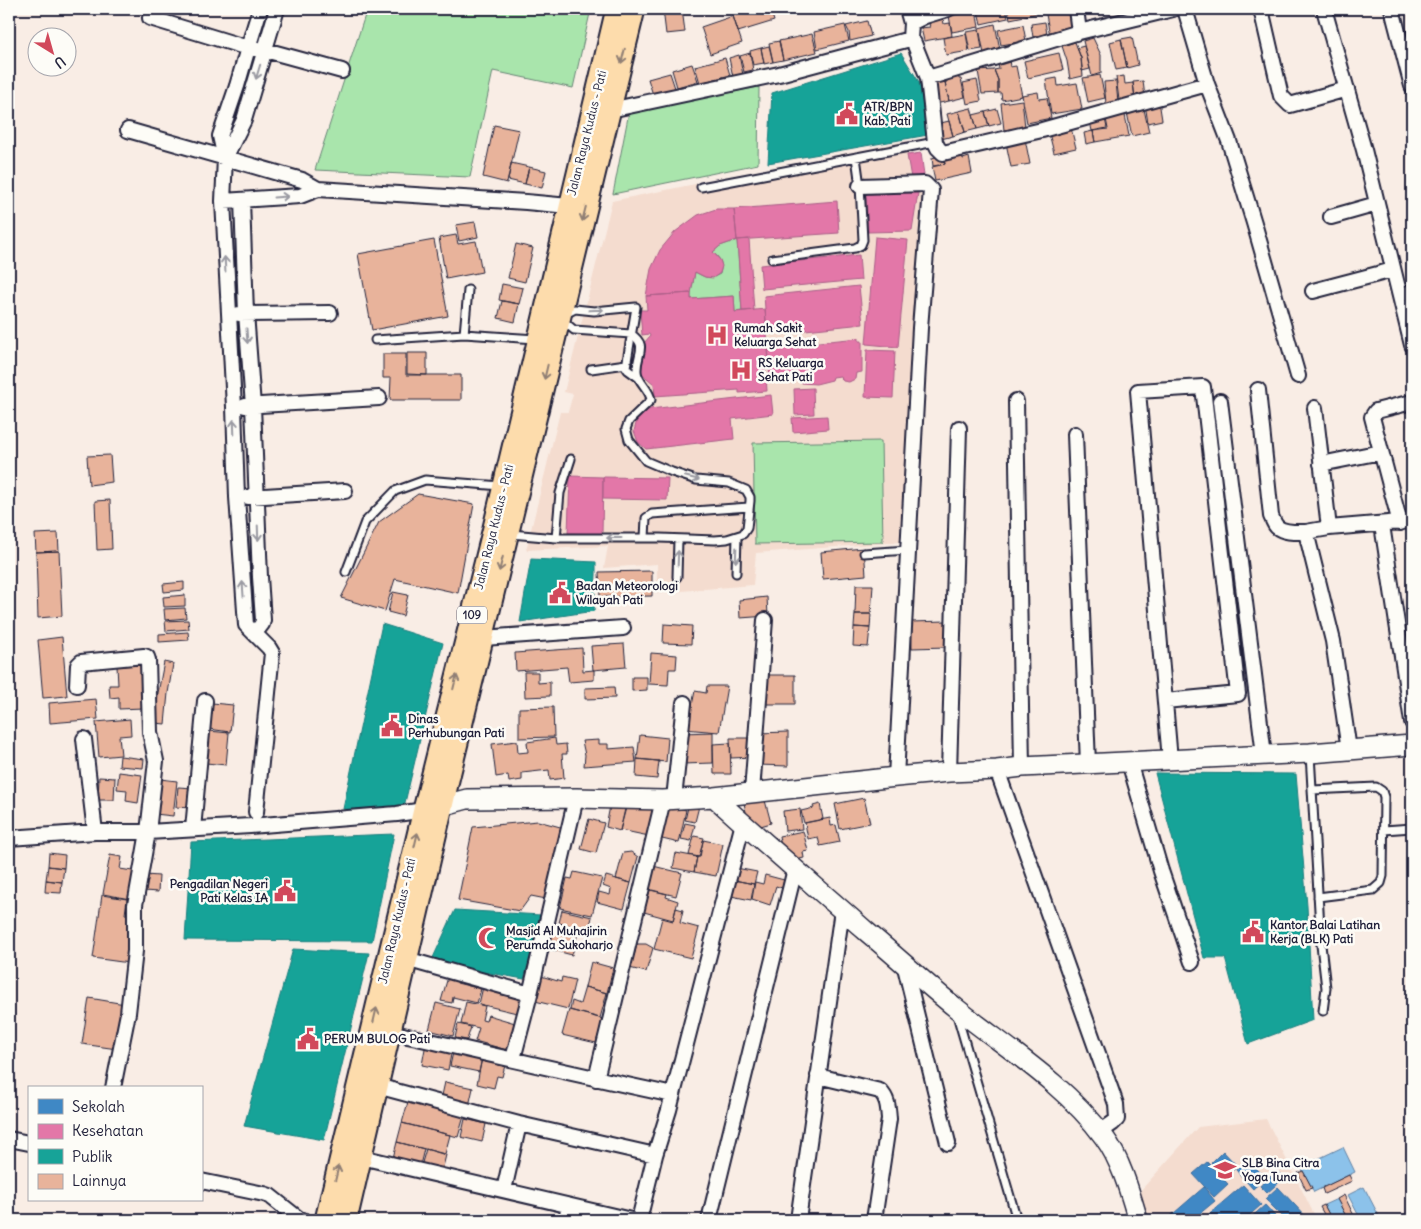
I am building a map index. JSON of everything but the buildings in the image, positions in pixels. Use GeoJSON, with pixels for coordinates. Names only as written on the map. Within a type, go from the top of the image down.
{"type":"FeatureCollection","features":[{"type":"Feature","properties":{"kind":"main road","name":"Jalan Raya Kudus - Pati"},"geometry":{"type":"LineString","coordinates":[[346,1220],[406,959],[433,808],[483,638],[501,533],[504,486],[539,339],[552,317],[569,206],[617,9]]}},
{"type":"Feature","properties":{"kind":"main road","name":"Jalan Raya Kudus - Pati"},"geometry":{"type":"LineString","coordinates":[[326,1220],[433,808],[552,317],[610,110],[634,9]]}},
{"type":"Feature","properties":{"kind":"street"},"geometry":{"type":"LineString","coordinates":[[256,812],[272,653],[246,625],[237,497],[228,316],[223,201],[225,158],[220,136],[260,9]]}},
{"type":"Feature","properties":{"kind":"street"},"geometry":{"type":"LineString","coordinates":[[225,158],[244,120],[277,9]]}},
{"type":"Feature","properties":{"kind":"street"},"geometry":{"type":"LineString","coordinates":[[907,9],[911,23],[910,39],[914,43],[928,78],[935,142],[943,153],[1042,130],[1207,84]]}},
{"type":"Feature","properties":{"kind":"street"},"geometry":{"type":"LineString","coordinates":[[911,23],[948,9]]}},
{"type":"Feature","properties":{"kind":"street"},"geometry":{"type":"LineString","coordinates":[[1076,9],[1079,32]]}},
{"type":"Feature","properties":{"kind":"street"},"geometry":{"type":"LineString","coordinates":[[928,78],[1079,32],[1173,9]]}},
{"type":"Feature","properties":{"kind":"street"},"geometry":{"type":"LineString","coordinates":[[1185,9],[1207,84],[1229,141],[1298,376]]}},
{"type":"Feature","properties":{"kind":"street"},"geometry":{"type":"LineString","coordinates":[[1261,9],[1281,96],[1286,102],[1290,105],[1347,89]]}},
{"type":"Feature","properties":{"kind":"street"},"geometry":{"type":"LineString","coordinates":[[1324,9],[1364,150],[1393,270],[1406,294],[1412,345]]}},
{"type":"Feature","properties":{"kind":"street"},"geometry":{"type":"LineString","coordinates":[[1392,9],[1412,86]]}},
{"type":"Feature","properties":{"kind":"street"},"geometry":{"type":"LineString","coordinates":[[150,18],[248,48],[265,50],[342,71]]}},
{"type":"Feature","properties":{"kind":"street"},"geometry":{"type":"LineString","coordinates":[[610,110],[779,74],[910,39]]}},
{"type":"Feature","properties":{"kind":"street"},"geometry":{"type":"LineString","coordinates":[[128,130],[302,180],[318,189]]}},
{"type":"Feature","properties":{"kind":"street"},"geometry":{"type":"LineString","coordinates":[[860,186],[925,184],[931,190],[920,328],[896,777]]}},
{"type":"Feature","properties":{"kind":"street"},"geometry":{"type":"LineString","coordinates":[[223,201],[300,196],[318,189],[569,206]]}},
{"type":"Feature","properties":{"kind":"street"},"geometry":{"type":"LineString","coordinates":[[242,200],[246,313],[253,406],[263,620],[255,633]]}},
{"type":"Feature","properties":{"kind":"street"},"geometry":{"type":"LineString","coordinates":[[1330,217],[1377,204]]}},
{"type":"Feature","properties":{"kind":"street"},"geometry":{"type":"LineString","coordinates":[[1313,291],[1393,270]]}},
{"type":"Feature","properties":{"kind":"street"},"geometry":{"type":"LineString","coordinates":[[228,316],[246,313],[330,313]]}},
{"type":"Feature","properties":{"kind":"street"},"geometry":{"type":"LineString","coordinates":[[1165,702],[1238,694],[1203,387],[1138,391],[1170,760]]}},
{"type":"Feature","properties":{"kind":"street"},"geometry":{"type":"LineString","coordinates":[[1258,390],[1271,516],[1276,526],[1289,531],[1306,532],[1329,528],[1406,522],[1381,452],[1372,415],[1376,410],[1412,402]]}},
{"type":"Feature","properties":{"kind":"street"},"geometry":{"type":"LineString","coordinates":[[234,407],[379,398]]}},
{"type":"Feature","properties":{"kind":"street"},"geometry":{"type":"LineString","coordinates":[[1220,401],[1264,756]]}},
{"type":"Feature","properties":{"kind":"street"},"geometry":{"type":"LineString","coordinates":[[1016,402],[1022,767]]}},
{"type":"Feature","properties":{"kind":"street"},"geometry":{"type":"LineString","coordinates":[[1315,408],[1329,528]]}},
{"type":"Feature","properties":{"kind":"street"},"geometry":{"type":"LineString","coordinates":[[949,772],[959,428]]}},
{"type":"Feature","properties":{"kind":"street"},"geometry":{"type":"LineString","coordinates":[[1074,434],[1088,764]]}},
{"type":"Feature","properties":{"kind":"street"},"geometry":{"type":"LineString","coordinates":[[1321,464],[1381,452]]}},
{"type":"Feature","properties":{"kind":"street"},"geometry":{"type":"LineString","coordinates":[[237,497],[345,491]]}},
{"type":"Feature","properties":{"kind":"street"},"geometry":{"type":"LineString","coordinates":[[1382,525],[1412,722]]}},
{"type":"Feature","properties":{"kind":"street"},"geometry":{"type":"LineString","coordinates":[[1306,532],[1333,641],[1349,750]]}},
{"type":"Feature","properties":{"kind":"street"},"geometry":{"type":"LineString","coordinates":[[752,792],[765,620]]}},
{"type":"Feature","properties":{"kind":"street"},"geometry":{"type":"LineString","coordinates":[[483,638],[623,628]]}},
{"type":"Feature","properties":{"kind":"street"},"geometry":{"type":"LineString","coordinates":[[78,685],[78,665],[81,662],[147,657],[150,732],[156,757],[148,832],[135,905],[134,951],[128,1013],[113,1086]]}},
{"type":"Feature","properties":{"kind":"street"},"geometry":{"type":"LineString","coordinates":[[193,829],[205,701]]}},
{"type":"Feature","properties":{"kind":"street"},"geometry":{"type":"LineString","coordinates":[[596,1079],[668,800],[684,703]]}},
{"type":"Feature","properties":{"kind":"street"},"geometry":{"type":"LineString","coordinates":[[84,739],[95,832]]}},
{"type":"Feature","properties":{"kind":"street"},"geometry":{"type":"LineString","coordinates":[[9,838],[95,832],[148,832],[250,826],[397,814],[433,808],[467,798],[668,800],[949,772],[1264,756],[1412,745]]}},
{"type":"Feature","properties":{"kind":"street"},"geometry":{"type":"LineString","coordinates":[[1129,762],[1161,870],[1192,962]]}},
{"type":"Feature","properties":{"kind":"street"},"geometry":{"type":"LineString","coordinates":[[997,770],[1118,1111],[1117,1119],[1100,1132]]}},
{"type":"Feature","properties":{"kind":"street"},"geometry":{"type":"LineString","coordinates":[[714,796],[742,823],[955,1007],[1072,1101],[1100,1132],[1112,1150],[1127,1185],[1138,1220]]}},
{"type":"Feature","properties":{"kind":"street"},"geometry":{"type":"LineString","coordinates":[[513,1059],[576,798]]}},
{"type":"Feature","properties":{"kind":"street"},"geometry":{"type":"LineString","coordinates":[[639,1220],[742,823]]}},
{"type":"Feature","properties":{"kind":"street"},"geometry":{"type":"LineString","coordinates":[[709,1220],[795,869]]}},
{"type":"Feature","properties":{"kind":"street"},"geometry":{"type":"LineString","coordinates":[[798,1220],[842,910]]}},
{"type":"Feature","properties":{"kind":"street"},"geometry":{"type":"LineString","coordinates":[[406,959],[530,994]]}},
{"type":"Feature","properties":{"kind":"street"},"geometry":{"type":"LineString","coordinates":[[904,963],[948,1143]]}},
{"type":"Feature","properties":{"kind":"street"},"geometry":{"type":"LineString","coordinates":[[390,1032],[596,1079],[673,1094]]}},
{"type":"Feature","properties":{"kind":"street"},"geometry":{"type":"LineString","coordinates":[[818,1076],[880,1091],[885,1096],[888,1104],[889,1119],[874,1220]]}},
{"type":"Feature","properties":{"kind":"street"},"geometry":{"type":"LineString","coordinates":[[377,1086],[519,1124],[656,1155]]}},
{"type":"Feature","properties":{"kind":"street"},"geometry":{"type":"LineString","coordinates":[[504,1190],[519,1124]]}},
{"type":"Feature","properties":{"kind":"street"},"geometry":{"type":"LineString","coordinates":[[9,1139],[28,1144]]}},
{"type":"Feature","properties":{"kind":"street"},"geometry":{"type":"LineString","coordinates":[[361,1157],[631,1220]]}},
{"type":"Feature","properties":{"kind":"street"},"geometry":{"type":"LineString","coordinates":[[202,1181],[270,1196],[299,1219],[304,1220]]}},
{"type":"Feature","properties":{"kind":"street"},"geometry":{"type":"LineString","coordinates":[[566,1220],[569,1206]]}},
{"type":"Feature","properties":{"kind":"lane"},"geometry":{"type":"LineString","coordinates":[[701,187],[935,142]]}},
{"type":"Feature","properties":{"kind":"lane"},"geometry":{"type":"LineString","coordinates":[[772,259],[859,247],[863,240],[860,186],[856,157]]}},
{"type":"Feature","properties":{"kind":"lane"},"geometry":{"type":"LineString","coordinates":[[464,334],[468,290]]}},
{"type":"Feature","properties":{"kind":"lane"},"geometry":{"type":"LineString","coordinates":[[552,317],[575,309],[594,311],[636,307],[626,367],[639,378]]}},
{"type":"Feature","properties":{"kind":"lane"},"geometry":{"type":"LineString","coordinates":[[501,533],[556,538],[727,539],[743,534],[747,528],[750,497],[746,490],[729,483],[696,480],[646,461],[629,440],[626,429],[629,420],[651,400],[636,371],[641,348],[638,338],[631,334],[574,330],[552,317]]}},
{"type":"Feature","properties":{"kind":"lane"},"geometry":{"type":"LineString","coordinates":[[375,340],[464,334],[539,339]]}},
{"type":"Feature","properties":{"kind":"lane"},"geometry":{"type":"LineString","coordinates":[[591,369],[626,364]]}},
{"type":"Feature","properties":{"kind":"lane"},"geometry":{"type":"LineString","coordinates":[[556,538],[560,493],[571,459]]}},
{"type":"Feature","properties":{"kind":"lane"},"geometry":{"type":"LineString","coordinates":[[346,572],[365,522],[395,491],[425,480],[504,486]]}},
{"type":"Feature","properties":{"kind":"lane"},"geometry":{"type":"LineString","coordinates":[[645,538],[646,518],[652,514],[749,507]]}},
{"type":"Feature","properties":{"kind":"lane"},"geometry":{"type":"LineString","coordinates":[[736,573],[737,536]]}},
{"type":"Feature","properties":{"kind":"lane"},"geometry":{"type":"LineString","coordinates":[[677,577],[678,539]]}},
{"type":"Feature","properties":{"kind":"lane"},"geometry":{"type":"LineString","coordinates":[[864,553],[908,550]]}},
{"type":"Feature","properties":{"kind":"lane"},"geometry":{"type":"LineString","coordinates":[[1310,753],[1321,945],[1326,988],[1323,1011]]}},
{"type":"Feature","properties":{"kind":"lane"},"geometry":{"type":"LineString","coordinates":[[1312,790],[1376,787],[1384,796],[1382,883],[1373,890],[1318,897]]}},
{"type":"Feature","properties":{"kind":"lane"},"geometry":{"type":"LineString","coordinates":[[1384,830],[1412,828]]}},
{"type":"Feature","properties":{"kind":"lane"},"geometry":{"type":"LineString","coordinates":[[955,1007],[1017,1220]]}},
{"type":"Feature","properties":{"kind":"shaded area","name":"RS Keluarga Sehat Pati"},"geometry":{"type":"Polygon","coordinates":[[[907,141],[912,182],[926,182],[900,542],[756,553],[753,585],[657,593],[657,564],[604,568],[608,546],[526,550],[560,412],[568,412],[573,394],[564,392],[612,201],[907,141]]]}},
{"type":"Feature","properties":{"kind":"shaded area","name":"SLB Bina Citra Yoga Tuna"},"geometry":{"type":"Polygon","coordinates":[[[1266,1119],[1317,1220],[1138,1220],[1132,1200],[1198,1127],[1266,1119]]]}},
{"type":"Feature","properties":{"kind":"green space"},"geometry":{"type":"Polygon","coordinates":[[[367,9],[591,9],[573,88],[493,71],[470,177],[315,170],[367,9]]]}},
{"type":"Feature","properties":{"kind":"green space"},"geometry":{"type":"Polygon","coordinates":[[[759,87],[758,164],[613,194],[629,112],[759,87]]]}},
{"type":"Feature","properties":{"kind":"green space"},"geometry":{"type":"Polygon","coordinates":[[[737,240],[742,311],[735,312],[734,296],[691,299],[695,272],[708,278],[720,274],[721,262],[713,252],[720,246],[737,240]]]}},
{"type":"Feature","properties":{"kind":"green space"},"geometry":{"type":"Polygon","coordinates":[[[881,441],[883,542],[755,544],[753,443],[881,441]]]}},
{"type":"Feature","properties":{"kind":"water"},"geometry":{"type":"Polygon","coordinates":[[[1343,1147],[1355,1172],[1314,1192],[1301,1167],[1343,1147]]]}},
{"type":"Feature","properties":{"kind":"water"},"geometry":{"type":"Polygon","coordinates":[[[1364,1187],[1381,1220],[1361,1220],[1348,1195],[1364,1187]]]}},
{"type":"Feature","properties":{"kind":"water"},"geometry":{"type":"Polygon","coordinates":[[[1337,1199],[1348,1220],[1332,1220],[1324,1205],[1337,1199]]]}},
{"type":"Feature","properties":{"kind":"place","name":"ATR/BPN Kab. Pati"},"geometry":{"type":"Point","coordinates":[847,114]}},
{"type":"Feature","properties":{"kind":"place","name":"Rumah Sakit Keluarga Sehat"},"geometry":{"type":"Point","coordinates":[717,335]}},
{"type":"Feature","properties":{"kind":"place","name":"RS Keluarga Sehat Pati"},"geometry":{"type":"Point","coordinates":[741,370]}},
{"type":"Feature","properties":{"kind":"place","name":"Badan Meteorologi Wilayah Pati"},"geometry":{"type":"Point","coordinates":[560,593]}},
{"type":"Feature","properties":{"kind":"place","name":"Dinas Perhubungan Pati"},"geometry":{"type":"Point","coordinates":[392,726]}},
{"type":"Feature","properties":{"kind":"place","name":"Pengadilan Negeri Pati Kelas IA"},"geometry":{"type":"Point","coordinates":[285,891]}},
{"type":"Feature","properties":{"kind":"place","name":"Kantor Balai Latihan Kerja (BLK) Pati"},"geometry":{"type":"Point","coordinates":[1253,932]}},
{"type":"Feature","properties":{"kind":"place","name":"Masjid Al Muhajirin Perumda Sukoharjo"},"geometry":{"type":"Point","coordinates":[489,938]}},
{"type":"Feature","properties":{"kind":"place","name":"PERUM BULOG Pati"},"geometry":{"type":"Point","coordinates":[308,1039]}},
{"type":"Feature","properties":{"kind":"place","name":"SLB Bina Citra Yoga Tuna"},"geometry":{"type":"Point","coordinates":[1225,1170]}}]}
